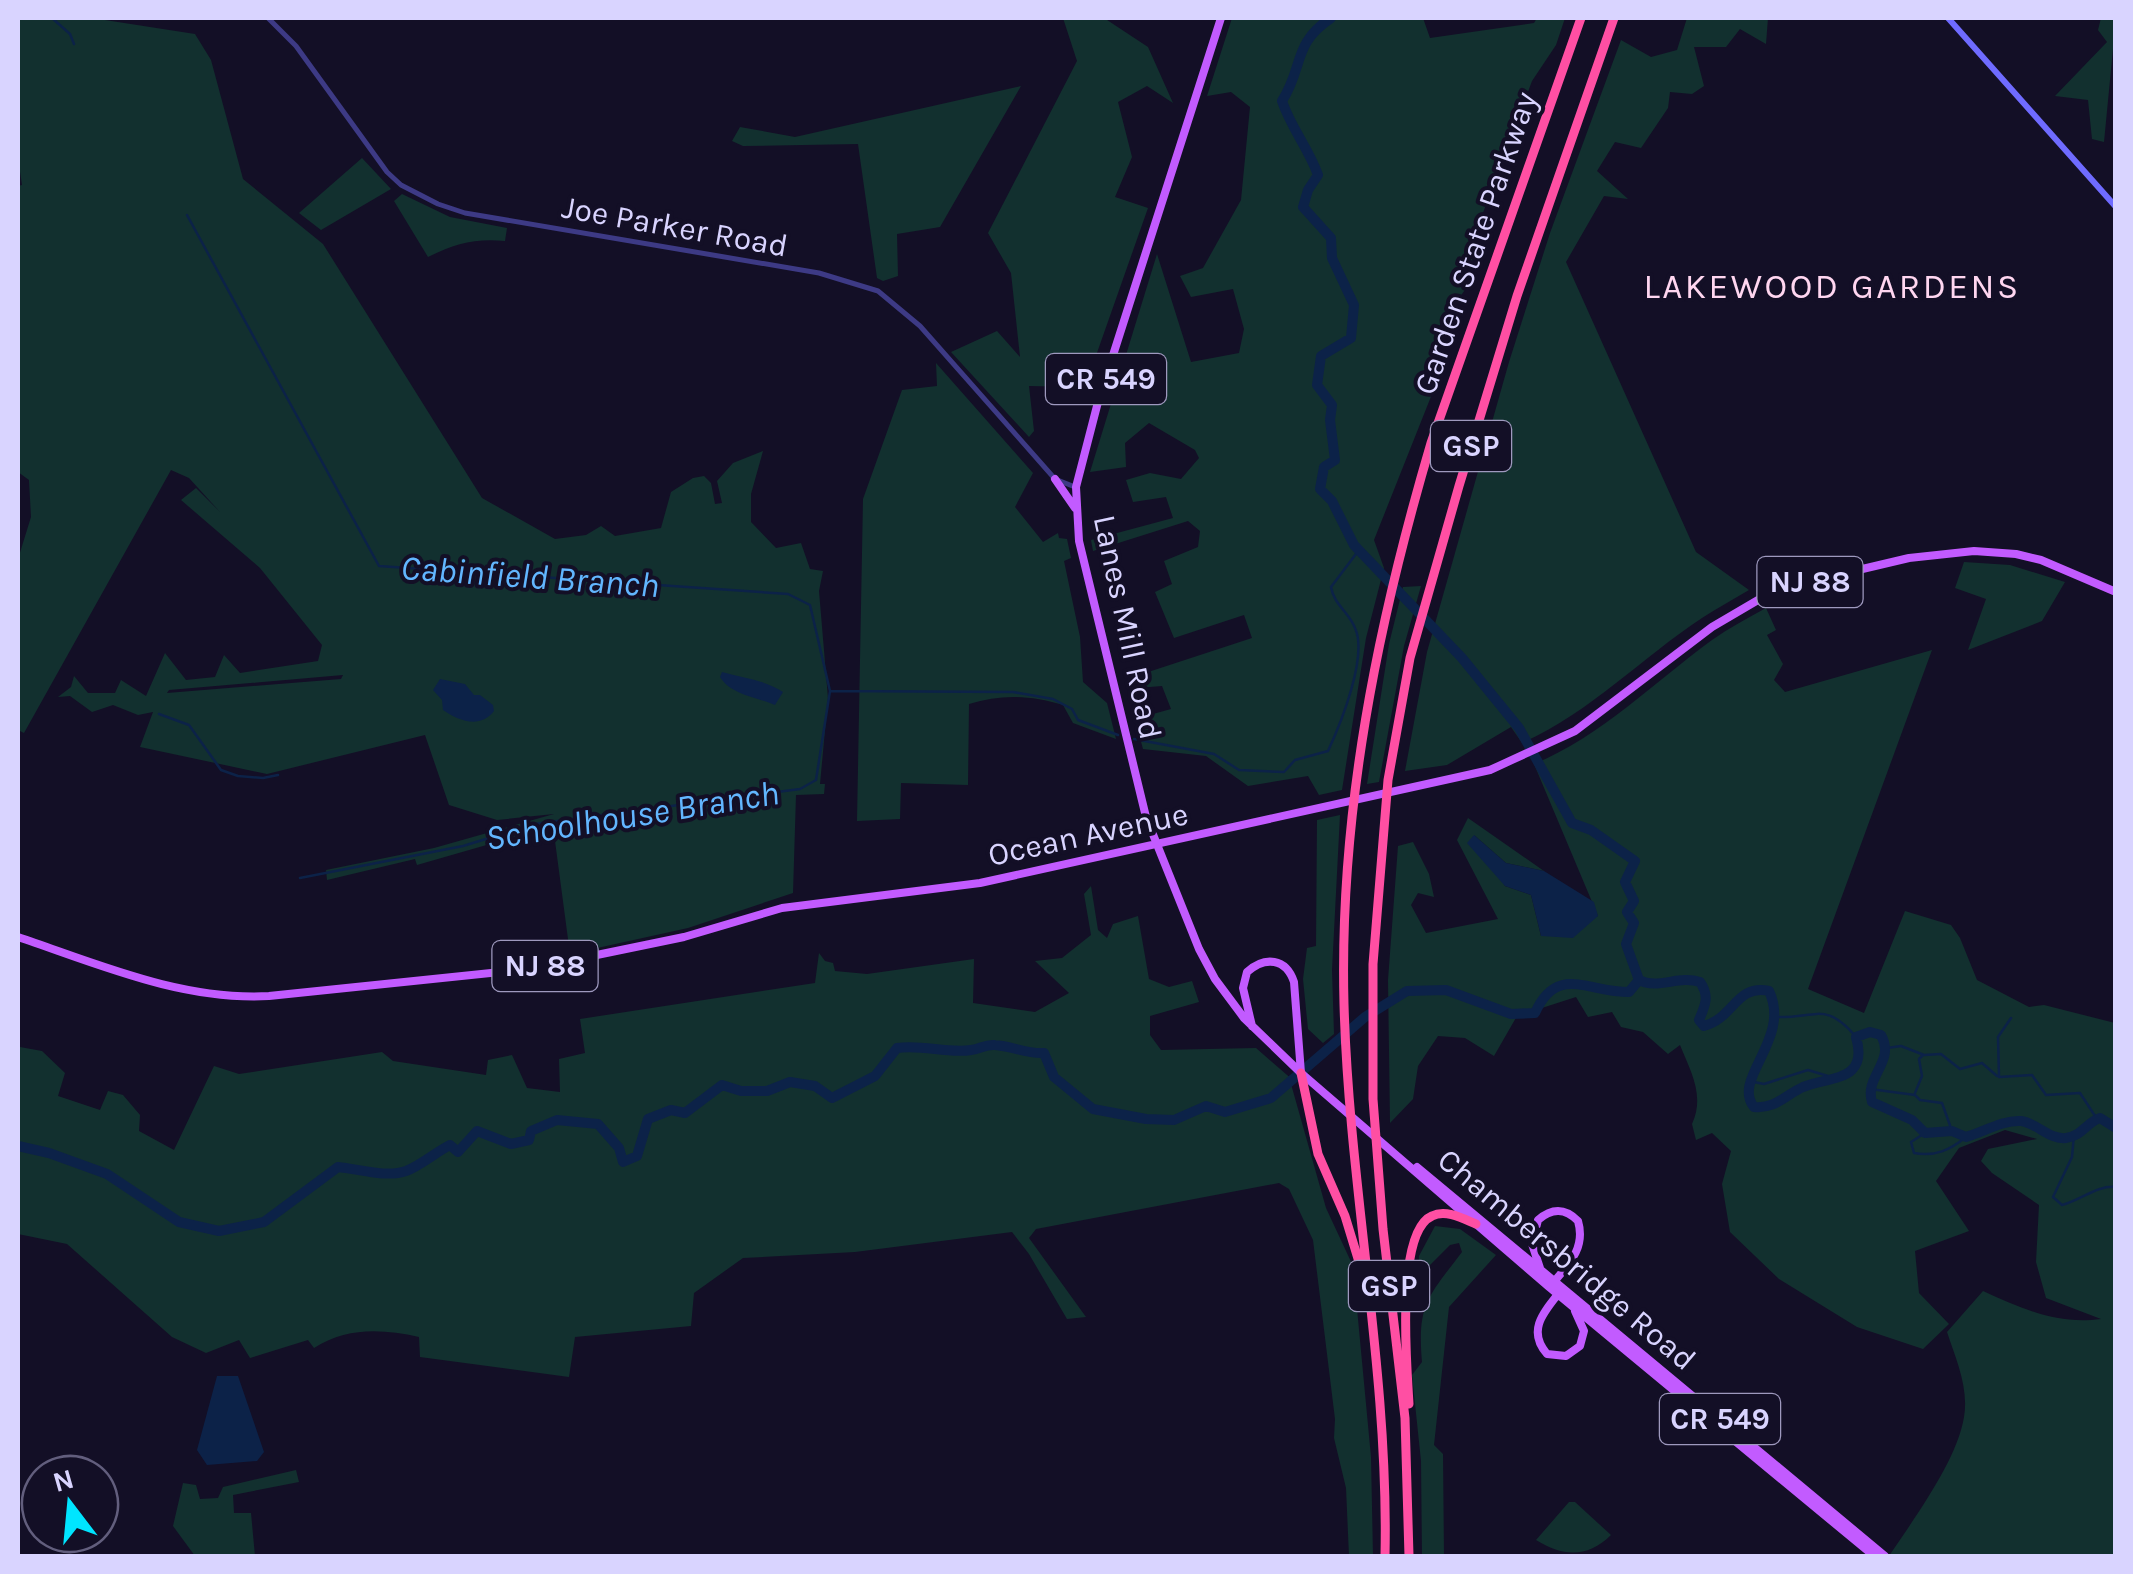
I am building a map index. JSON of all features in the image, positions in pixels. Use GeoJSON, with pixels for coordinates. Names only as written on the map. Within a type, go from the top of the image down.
{"type":"FeatureCollection","features":[{"type":"Feature","properties":{"kind":"highway","name":"Garden State Parkway"},"geometry":{"type":"LineString","coordinates":[[1385,1556],[1382,1434],[1351,1129],[1344,1015],[1344,941],[1357,782],[1387,600],[1431,444],[1581,18]]}},
{"type":"Feature","properties":{"kind":"highway","name":"Garden State Parkway"},"geometry":{"type":"LineString","coordinates":[[1409,1556],[1405,1418],[1375,1120],[1373,990],[1388,780],[1399,709],[1426,598],[1517,296],[1614,18]]}},
{"type":"Feature","properties":{"kind":"highway"},"geometry":{"type":"LineString","coordinates":[[1303,1077],[1323,1170],[1345,1216],[1370,1298]]}},
{"type":"Feature","properties":{"kind":"highway"},"geometry":{"type":"LineString","coordinates":[[1405,1418],[1409,1406],[1405,1335],[1410,1258],[1416,1237],[1428,1217],[1438,1214],[1476,1224]]}},
{"type":"Feature","properties":{"kind":"main road","name":"Lanes Mill Road"},"geometry":{"type":"LineString","coordinates":[[1156,845],[1079,541],[1076,487],[1098,402],[1221,18]]}},
{"type":"Feature","properties":{"kind":"main road"},"geometry":{"type":"LineString","coordinates":[[1948,18],[2116,206]]}},
{"type":"Feature","properties":{"kind":"main road"},"geometry":{"type":"LineString","coordinates":[[1056,479],[1077,510]]}},
{"type":"Feature","properties":{"kind":"main road","name":"Ocean Avenue"},"geometry":{"type":"LineString","coordinates":[[18,936],[186,990],[230,996],[264,996],[530,969],[684,937],[782,908],[963,886],[1490,770],[1543,748],[1586,722],[1736,612],[1820,579],[1946,553],[1998,552],[2041,560],[2116,592]]}},
{"type":"Feature","properties":{"kind":"main road","name":"Chambersbridge Road"},"geometry":{"type":"LineString","coordinates":[[1156,845],[1204,958],[1227,998],[1303,1077],[1401,1156],[1476,1224],[1885,1556]]}},
{"type":"Feature","properties":{"kind":"main road"},"geometry":{"type":"LineString","coordinates":[[1252,1026],[1243,988],[1247,972],[1258,963],[1278,962],[1291,972],[1294,982],[1303,1077]]}},
{"type":"Feature","properties":{"kind":"main road","name":"Chambersbridge Road"},"geometry":{"type":"LineString","coordinates":[[1401,1156],[1433,1177],[1540,1268],[1552,1284]]}},
{"type":"Feature","properties":{"kind":"main road"},"geometry":{"type":"LineString","coordinates":[[1540,1268],[1532,1244],[1538,1220],[1554,1211],[1571,1214],[1578,1221],[1580,1244],[1576,1256],[1552,1284]]}},
{"type":"Feature","properties":{"kind":"main road"},"geometry":{"type":"LineString","coordinates":[[1561,1291],[1543,1312],[1537,1330],[1540,1344],[1552,1356],[1572,1354],[1583,1341],[1583,1325],[1570,1303]]}},
{"type":"Feature","properties":{"kind":"main road","name":"Chambersbridge Road"},"geometry":{"type":"LineString","coordinates":[[1561,1291],[1570,1303],[1874,1556]]}},
{"type":"Feature","properties":{"kind":"street","name":"Joe Parker Road"},"geometry":{"type":"LineString","coordinates":[[268,18],[296,46],[401,185],[464,213],[800,270],[878,292],[920,326],[1056,479],[1076,487]]}},
{"type":"Feature","properties":{"kind":"green space"},"geometry":{"type":"Polygon","coordinates":[[[18,18],[92,18],[195,34],[211,60],[243,179],[323,244],[482,498],[555,539],[586,535],[601,526],[615,536],[661,528],[671,492],[693,478],[704,476],[711,483],[715,504],[722,503],[717,481],[733,463],[763,451],[751,494],[751,522],[776,548],[801,543],[810,569],[823,571],[819,591],[828,698],[820,784],[825,784],[824,794],[796,795],[793,893],[688,928],[570,954],[553,826],[417,865],[415,859],[327,880],[326,870],[434,848],[554,814],[497,820],[449,805],[425,735],[267,774],[140,747],[153,712],[138,715],[113,705],[92,712],[70,696],[58,697],[71,687],[74,676],[88,693],[115,693],[121,680],[146,696],[165,653],[186,680],[215,677],[224,655],[240,673],[318,661],[322,645],[260,568],[181,500],[196,488],[220,512],[189,478],[171,470],[24,733],[18,730],[18,559],[31,517],[29,480],[18,472],[18,186],[22,185],[18,158],[18,18]],[[343,675],[167,693],[341,679],[343,675]]]}},
{"type":"Feature","properties":{"kind":"green space"},"geometry":{"type":"Polygon","coordinates":[[[1063,18],[1104,18],[1148,47],[1173,103],[1147,86],[1118,102],[1132,157],[1115,197],[1148,208],[1086,384],[1029,386],[1034,431],[1029,437],[951,352],[997,331],[1020,357],[1011,273],[988,233],[1077,61],[1063,18]]]}},
{"type":"Feature","properties":{"kind":"green space"},"geometry":{"type":"Polygon","coordinates":[[[1232,18],[1423,18],[1430,38],[1534,23],[1537,18],[1565,18],[1556,45],[1532,81],[1471,245],[1474,277],[1438,328],[1432,394],[1374,540],[1384,568],[1366,638],[1342,790],[1319,795],[1308,776],[1248,786],[1206,756],[1143,749],[1135,719],[1171,709],[1162,686],[1137,688],[1133,677],[1252,638],[1244,615],[1174,638],[1155,592],[1172,584],[1164,561],[1198,547],[1200,531],[1188,521],[1093,551],[1091,540],[1173,518],[1166,497],[1133,502],[1126,480],[1150,473],[1181,479],[1199,458],[1195,450],[1149,423],[1125,443],[1126,467],[1090,472],[1157,254],[1191,362],[1239,353],[1244,329],[1233,289],[1191,297],[1180,276],[1203,268],[1241,200],[1250,107],[1231,92],[1207,96],[1232,18]]]}},
{"type":"Feature","properties":{"kind":"green space"},"geometry":{"type":"Polygon","coordinates":[[[1687,18],[1768,18],[1766,44],[1740,29],[1726,47],[1694,47],[1704,86],[1692,94],[1670,92],[1668,108],[1641,148],[1615,142],[1597,171],[1628,199],[1604,196],[1566,262],[1696,552],[1749,590],[1702,618],[1593,701],[1547,730],[1522,743],[1511,727],[1447,765],[1405,771],[1427,652],[1509,362],[1550,233],[1621,40],[1651,57],[1677,50],[1687,18]]]}},
{"type":"Feature","properties":{"kind":"green space"},"geometry":{"type":"Polygon","coordinates":[[[2101,18],[2116,18],[2104,142],[2092,139],[2088,100],[2055,96],[2107,42],[2098,30],[2101,18]]]}},
{"type":"Feature","properties":{"kind":"green space"},"geometry":{"type":"Polygon","coordinates":[[[1021,86],[940,227],[897,234],[898,276],[883,281],[877,278],[858,144],[743,146],[732,141],[740,127],[795,137],[1021,86]]]}},
{"type":"Feature","properties":{"kind":"green space"},"geometry":{"type":"Polygon","coordinates":[[[362,158],[391,189],[321,230],[299,213],[362,158]]]}},
{"type":"Feature","properties":{"kind":"green space"},"geometry":{"type":"Polygon","coordinates":[[[402,194],[450,217],[507,228],[505,241],[465,243],[428,257],[394,201],[402,194]]]}},
{"type":"Feature","properties":{"kind":"green space"},"geometry":{"type":"Polygon","coordinates":[[[936,363],[1033,473],[1015,507],[1043,542],[1058,533],[1059,538],[1067,539],[1071,558],[1064,561],[1080,637],[1083,682],[1107,703],[1116,739],[1073,723],[1063,705],[1051,702],[1004,697],[969,704],[968,785],[901,783],[900,819],[857,821],[863,499],[902,390],[937,386],[936,363]]]}},
{"type":"Feature","properties":{"kind":"green space"},"geometry":{"type":"Polygon","coordinates":[[[1964,562],[2010,565],[2065,582],[2042,621],[1968,650],[1986,599],[1955,588],[1964,562]]]}},
{"type":"Feature","properties":{"kind":"green space"},"geometry":{"type":"Polygon","coordinates":[[[1421,586],[1404,646],[1379,782],[1367,784],[1389,644],[1403,587],[1421,586]]]}},
{"type":"Feature","properties":{"kind":"green space"},"geometry":{"type":"Polygon","coordinates":[[[1766,608],[1776,630],[1767,635],[1783,664],[1774,680],[1785,692],[1932,650],[1808,989],[1864,1013],[1905,911],[1951,925],[1977,980],[2029,1007],[2044,1005],[2115,1023],[2115,1556],[1889,1556],[1933,1490],[1960,1434],[1965,1395],[1947,1332],[1983,1291],[2055,1318],[2101,1319],[2046,1298],[2036,1262],[2039,1205],[1981,1161],[1988,1149],[2037,1139],[2005,1130],[1959,1148],[1936,1181],[1969,1231],[1915,1251],[1919,1293],[1949,1324],[1923,1349],[1857,1327],[1779,1279],[1730,1232],[1722,1184],[1731,1151],[1712,1133],[1696,1140],[1692,1124],[1697,1094],[1680,1045],[1668,1054],[1643,1032],[1621,1027],[1612,1012],[1588,1017],[1576,997],[1517,1016],[1494,1056],[1465,1038],[1438,1036],[1418,1066],[1413,1099],[1390,1123],[1388,980],[1398,846],[1413,842],[1429,874],[1434,897],[1418,893],[1411,905],[1426,933],[1498,919],[1457,840],[1468,818],[1544,871],[1506,863],[1474,835],[1505,886],[1531,895],[1541,936],[1598,916],[1534,764],[1582,739],[1712,640],[1766,608]]]}},
{"type":"Feature","properties":{"kind":"green space"},"geometry":{"type":"Polygon","coordinates":[[[1340,815],[1332,970],[1334,1034],[1323,1043],[1308,1029],[1303,979],[1307,948],[1316,946],[1317,820],[1340,815]]]}},
{"type":"Feature","properties":{"kind":"green space"},"geometry":{"type":"Polygon","coordinates":[[[1091,886],[1098,930],[1107,938],[1113,924],[1138,916],[1149,979],[1169,987],[1192,981],[1199,1002],[1150,1016],[1150,1035],[1161,1050],[1256,1048],[1294,1081],[1291,1084],[1326,1208],[1353,1266],[1371,1457],[1373,1556],[1349,1556],[1346,1488],[1334,1438],[1313,1240],[1289,1189],[1279,1183],[1036,1229],[1029,1238],[1086,1317],[1067,1319],[1012,1232],[855,1252],[743,1258],[694,1293],[691,1326],[575,1337],[569,1377],[420,1357],[419,1337],[378,1331],[339,1336],[314,1348],[308,1340],[250,1358],[239,1340],[206,1353],[172,1337],[67,1244],[18,1234],[20,1047],[42,1051],[65,1073],[58,1096],[100,1110],[108,1091],[123,1095],[140,1115],[139,1131],[174,1150],[214,1066],[239,1074],[382,1052],[393,1061],[486,1075],[488,1060],[512,1055],[527,1088],[560,1092],[559,1059],[585,1053],[580,1019],[815,983],[819,953],[825,961],[833,963],[835,971],[867,974],[974,959],[973,1003],[1035,1012],[1069,993],[1035,961],[1062,958],[1091,935],[1084,894],[1091,886]]]}},
{"type":"Feature","properties":{"kind":"green space"},"geometry":{"type":"Polygon","coordinates":[[[1435,1226],[1460,1229],[1496,1255],[1449,1307],[1434,1445],[1443,1454],[1444,1556],[1422,1556],[1421,1461],[1412,1375],[1422,1362],[1421,1327],[1427,1302],[1462,1252],[1459,1243],[1450,1245],[1418,1277],[1419,1256],[1435,1226]]]}},
{"type":"Feature","properties":{"kind":"green space"},"geometry":{"type":"Polygon","coordinates":[[[296,1470],[299,1482],[233,1495],[234,1513],[251,1513],[255,1556],[195,1556],[173,1526],[183,1483],[196,1485],[200,1499],[218,1498],[223,1487],[296,1470]]]}},
{"type":"Feature","properties":{"kind":"green space"},"geometry":{"type":"Polygon","coordinates":[[[1569,1502],[1575,1502],[1611,1535],[1593,1548],[1575,1552],[1556,1550],[1536,1540],[1569,1502]]]}},
{"type":"Feature","properties":{"kind":"water"},"geometry":{"type":"Polygon","coordinates":[[[722,672],[783,692],[775,705],[731,688],[720,677],[722,672]]]}},
{"type":"Feature","properties":{"kind":"water"},"geometry":{"type":"Polygon","coordinates":[[[440,679],[465,684],[474,695],[493,705],[494,711],[476,721],[449,714],[433,690],[440,679]]]}},
{"type":"Feature","properties":{"kind":"water"},"geometry":{"type":"Polygon","coordinates":[[[1474,835],[1506,863],[1544,871],[1594,902],[1598,916],[1573,938],[1541,936],[1531,895],[1505,886],[1467,843],[1474,835]]]}},
{"type":"Feature","properties":{"kind":"water"},"geometry":{"type":"Polygon","coordinates":[[[217,1376],[238,1376],[264,1452],[257,1461],[207,1465],[197,1450],[217,1376]]]}},
{"type":"Feature","properties":{"kind":"waterway"},"geometry":{"type":"LineString","coordinates":[[52,18],[70,34],[74,44]]}},
{"type":"Feature","properties":{"kind":"waterway"},"geometry":{"type":"LineString","coordinates":[[1331,18],[1304,47],[1282,101],[1318,175],[1303,207],[1331,238],[1332,258],[1354,305],[1351,338],[1321,356],[1317,385],[1332,405],[1335,460],[1324,467],[1320,489],[1332,501],[1354,545],[1462,658],[1519,728],[1572,823],[1591,830],[1635,861],[1625,882],[1634,901],[1627,912],[1634,923],[1626,944],[1639,980]]}},
{"type":"Feature","properties":{"kind":"waterway","name":"Cabinfield Branch"},"geometry":{"type":"LineString","coordinates":[[187,215],[379,566],[788,594],[810,605],[830,691]]}},
{"type":"Feature","properties":{"kind":"waterway","name":"Schoolhouse Branch"},"geometry":{"type":"LineString","coordinates":[[1134,739],[1214,754],[1239,770],[1284,772],[1295,760],[1328,751],[1351,689],[1358,655],[1355,628],[1331,587],[1359,550]]}},
{"type":"Feature","properties":{"kind":"waterway","name":"Schoolhouse Branch"},"geometry":{"type":"LineString","coordinates":[[300,878],[463,846],[535,824],[800,789],[816,780],[830,691],[1013,692],[1053,699],[1072,709],[1078,720],[1118,735]]}},
{"type":"Feature","properties":{"kind":"waterway"},"geometry":{"type":"LineString","coordinates":[[159,714],[189,725],[221,770],[238,776],[278,775]]}},
{"type":"Feature","properties":{"kind":"waterway"},"geometry":{"type":"LineString","coordinates":[[1639,980],[1653,984],[1700,982],[1706,996],[1699,1020],[1704,1026],[1749,992],[1769,991],[1773,1025],[1750,1084],[1749,1096],[1754,1107],[1768,1106],[1803,1087],[1852,1070],[1859,1052],[1856,1037],[1870,1032],[1881,1035],[1885,1045],[1883,1061],[1872,1084],[1872,1102],[1912,1120],[1925,1133],[1952,1131],[1966,1137],[2021,1121],[2066,1138],[2100,1118],[2116,1128]]}},
{"type":"Feature","properties":{"kind":"waterway"},"geometry":{"type":"LineString","coordinates":[[18,1146],[107,1174],[179,1222],[219,1231],[264,1222],[338,1167],[381,1173],[406,1171],[450,1145],[458,1152],[477,1131],[511,1144],[529,1140],[531,1131],[557,1120],[598,1124],[619,1148],[623,1162],[637,1156],[648,1119],[671,1110],[685,1113],[722,1085],[741,1091],[767,1091],[790,1082],[815,1086],[832,1098],[875,1076],[897,1048],[962,1051],[995,1045],[1044,1053],[1054,1077],[1093,1109],[1174,1120],[1206,1106],[1225,1112],[1271,1098],[1365,1017],[1407,991],[1446,990],[1511,1014],[1535,1013],[1544,998],[1563,985],[1629,992],[1639,980]]}},
{"type":"Feature","properties":{"kind":"waterway"},"geometry":{"type":"LineString","coordinates":[[1775,1017],[1827,1015],[1856,1037]]}},
{"type":"Feature","properties":{"kind":"waterway"},"geometry":{"type":"LineString","coordinates":[[2011,1018],[1998,1037],[1999,1077],[2032,1075],[2046,1095],[2080,1093],[2097,1119]]}},
{"type":"Feature","properties":{"kind":"waterway"},"geometry":{"type":"LineString","coordinates":[[1887,1048],[1901,1046],[1924,1055],[1941,1054],[1960,1069],[1982,1063],[1997,1076]]}},
{"type":"Feature","properties":{"kind":"waterway"},"geometry":{"type":"LineString","coordinates":[[1915,1093],[1922,1076],[1919,1059],[1923,1055]]}},
{"type":"Feature","properties":{"kind":"waterway"},"geometry":{"type":"LineString","coordinates":[[1749,1081],[1764,1084],[1808,1070],[1838,1079]]}},
{"type":"Feature","properties":{"kind":"waterway"},"geometry":{"type":"LineString","coordinates":[[1870,1089],[1942,1103],[1952,1131]]}},
{"type":"Feature","properties":{"kind":"waterway"},"geometry":{"type":"LineString","coordinates":[[1925,1133],[1911,1142],[1914,1153],[1942,1151],[1966,1137]]}},
{"type":"Feature","properties":{"kind":"waterway"},"geometry":{"type":"LineString","coordinates":[[2074,1135],[2072,1157],[2053,1197],[2062,1205],[2102,1188],[2116,1187]]}},
{"type":"Feature","properties":{"kind":"district","name":"LAKEWOOD GARDENS"},"geometry":{"type":"Point","coordinates":[1832,286]}}]}
